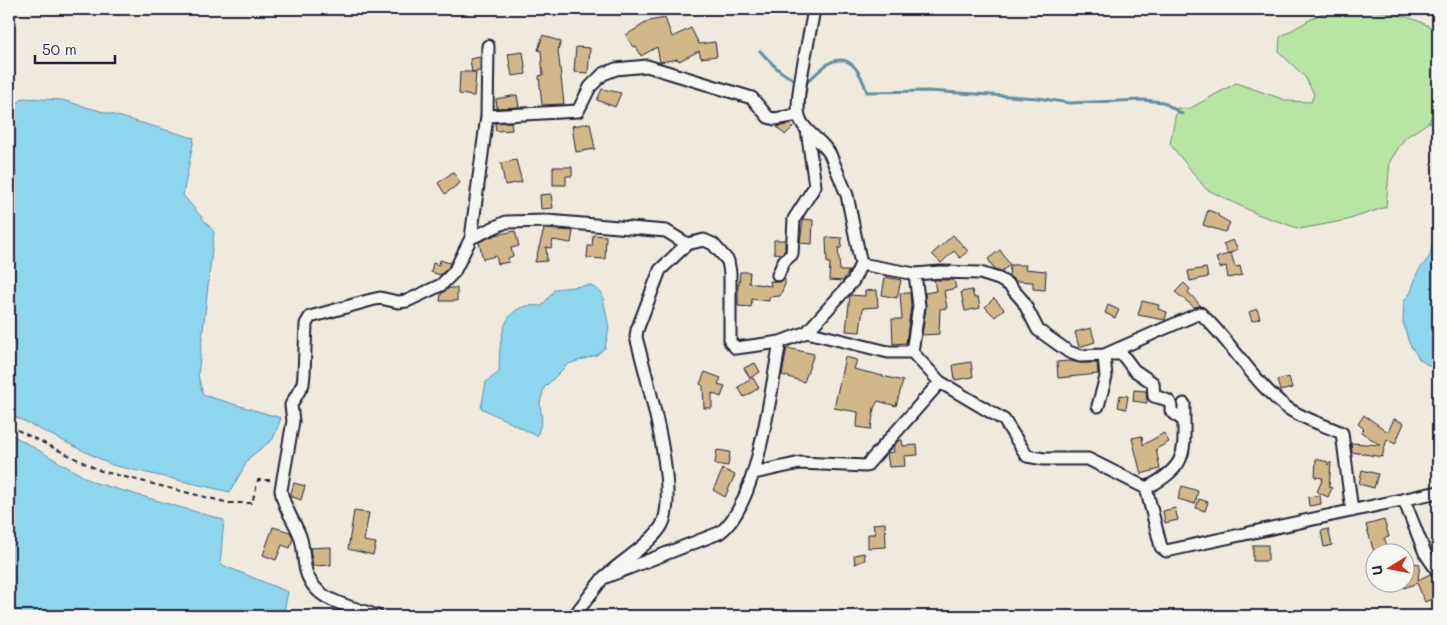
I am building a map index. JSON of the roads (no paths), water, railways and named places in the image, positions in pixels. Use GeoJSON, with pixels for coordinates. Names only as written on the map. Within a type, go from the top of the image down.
{"type":"FeatureCollection","features":[{"type":"Feature","properties":{"kind":"street"},"geometry":{"type":"LineString","coordinates":[[574,616],[603,578],[655,535],[665,518],[667,485],[661,442],[650,384],[636,337],[656,276],[687,244],[700,240],[708,241],[721,251],[728,262],[730,274],[732,346],[739,349],[780,342],[807,332],[854,281],[861,264],[847,196],[830,154],[807,130],[798,115],[801,83],[814,9]]}},
{"type":"Feature","properties":{"kind":"street"},"geometry":{"type":"LineString","coordinates":[[377,616],[323,597],[315,590],[306,571],[301,539],[283,501],[283,480],[293,421],[291,404],[303,384],[306,324],[310,318],[380,298],[398,302],[426,293],[449,280],[471,238],[487,116],[488,46]]}},
{"type":"Feature","properties":{"kind":"street"},"geometry":{"type":"LineString","coordinates":[[487,116],[578,111],[590,87],[603,74],[616,69],[648,66],[752,98],[768,117],[775,119],[798,115]]}},
{"type":"Feature","properties":{"kind":"street"},"geometry":{"type":"LineString","coordinates":[[778,274],[784,261],[792,254],[796,213],[815,186],[807,130]]}},
{"type":"Feature","properties":{"kind":"street"},"geometry":{"type":"LineString","coordinates":[[471,238],[506,222],[547,222],[666,231],[687,244]]}},
{"type":"Feature","properties":{"kind":"street"},"geometry":{"type":"LineString","coordinates":[[861,264],[914,274],[970,272],[999,279],[1009,285],[1023,301],[1038,330],[1069,352],[1080,356],[1122,354],[1126,356],[1134,370],[1153,383],[1154,396],[1169,400],[1172,405],[1171,411],[1184,421]]}},
{"type":"Feature","properties":{"kind":"street"},"geometry":{"type":"LineString","coordinates":[[912,352],[919,312],[914,274]]}},
{"type":"Feature","properties":{"kind":"street"},"geometry":{"type":"LineString","coordinates":[[1104,355],[1200,314],[1220,331],[1267,391],[1288,408],[1342,433],[1352,511]]}},
{"type":"Feature","properties":{"kind":"street"},"geometry":{"type":"LineString","coordinates":[[807,332],[888,352],[912,352],[940,382],[1004,420],[1027,456],[1088,459],[1146,488],[1161,547],[1166,551],[1438,492]]}},
{"type":"Feature","properties":{"kind":"street"},"geometry":{"type":"LineString","coordinates":[[603,578],[693,544],[726,529],[734,519],[754,473],[780,342]]}},
{"type":"Feature","properties":{"kind":"street"},"geometry":{"type":"LineString","coordinates":[[1098,406],[1106,376],[1104,355]]}},
{"type":"Feature","properties":{"kind":"street"},"geometry":{"type":"LineString","coordinates":[[754,473],[800,463],[866,466],[940,382]]}},
{"type":"Feature","properties":{"kind":"street"},"geometry":{"type":"LineString","coordinates":[[1146,488],[1169,476],[1183,454],[1184,404]]}},
{"type":"Feature","properties":{"kind":"street"},"geometry":{"type":"LineString","coordinates":[[1404,500],[1425,553],[1438,572]]}},
{"type":"Feature","properties":{"kind":"water"},"geometry":{"type":"Polygon","coordinates":[[[23,98],[62,100],[194,138],[183,195],[214,232],[198,375],[203,395],[281,418],[273,439],[249,458],[230,492],[112,465],[9,414],[9,112],[23,98]]]}},
{"type":"Feature","properties":{"kind":"water"},"geometry":{"type":"Polygon","coordinates":[[[1438,99],[1438,125],[1429,122],[1438,99]]]}},
{"type":"Feature","properties":{"kind":"water"},"geometry":{"type":"Polygon","coordinates":[[[1438,214],[1438,371],[1420,360],[1409,343],[1403,322],[1404,301],[1411,292],[1417,273],[1430,256],[1438,214]]]}},
{"type":"Feature","properties":{"kind":"water"},"geometry":{"type":"Polygon","coordinates":[[[590,285],[602,293],[609,328],[605,348],[597,355],[568,364],[544,388],[540,403],[542,421],[537,436],[481,408],[486,382],[499,372],[502,333],[510,316],[526,306],[542,306],[555,289],[590,285]]]}},
{"type":"Feature","properties":{"kind":"water"},"geometry":{"type":"Polygon","coordinates":[[[9,433],[93,482],[224,520],[220,564],[288,592],[283,616],[9,616],[9,433]]]}},
{"type":"Feature","properties":{"kind":"waterway"},"geometry":{"type":"LineString","coordinates":[[760,51],[775,67],[786,75],[806,83],[828,64],[839,60],[845,61],[855,68],[867,92],[927,91],[1038,98],[1069,103],[1143,100],[1163,102],[1182,114]]}}]}
